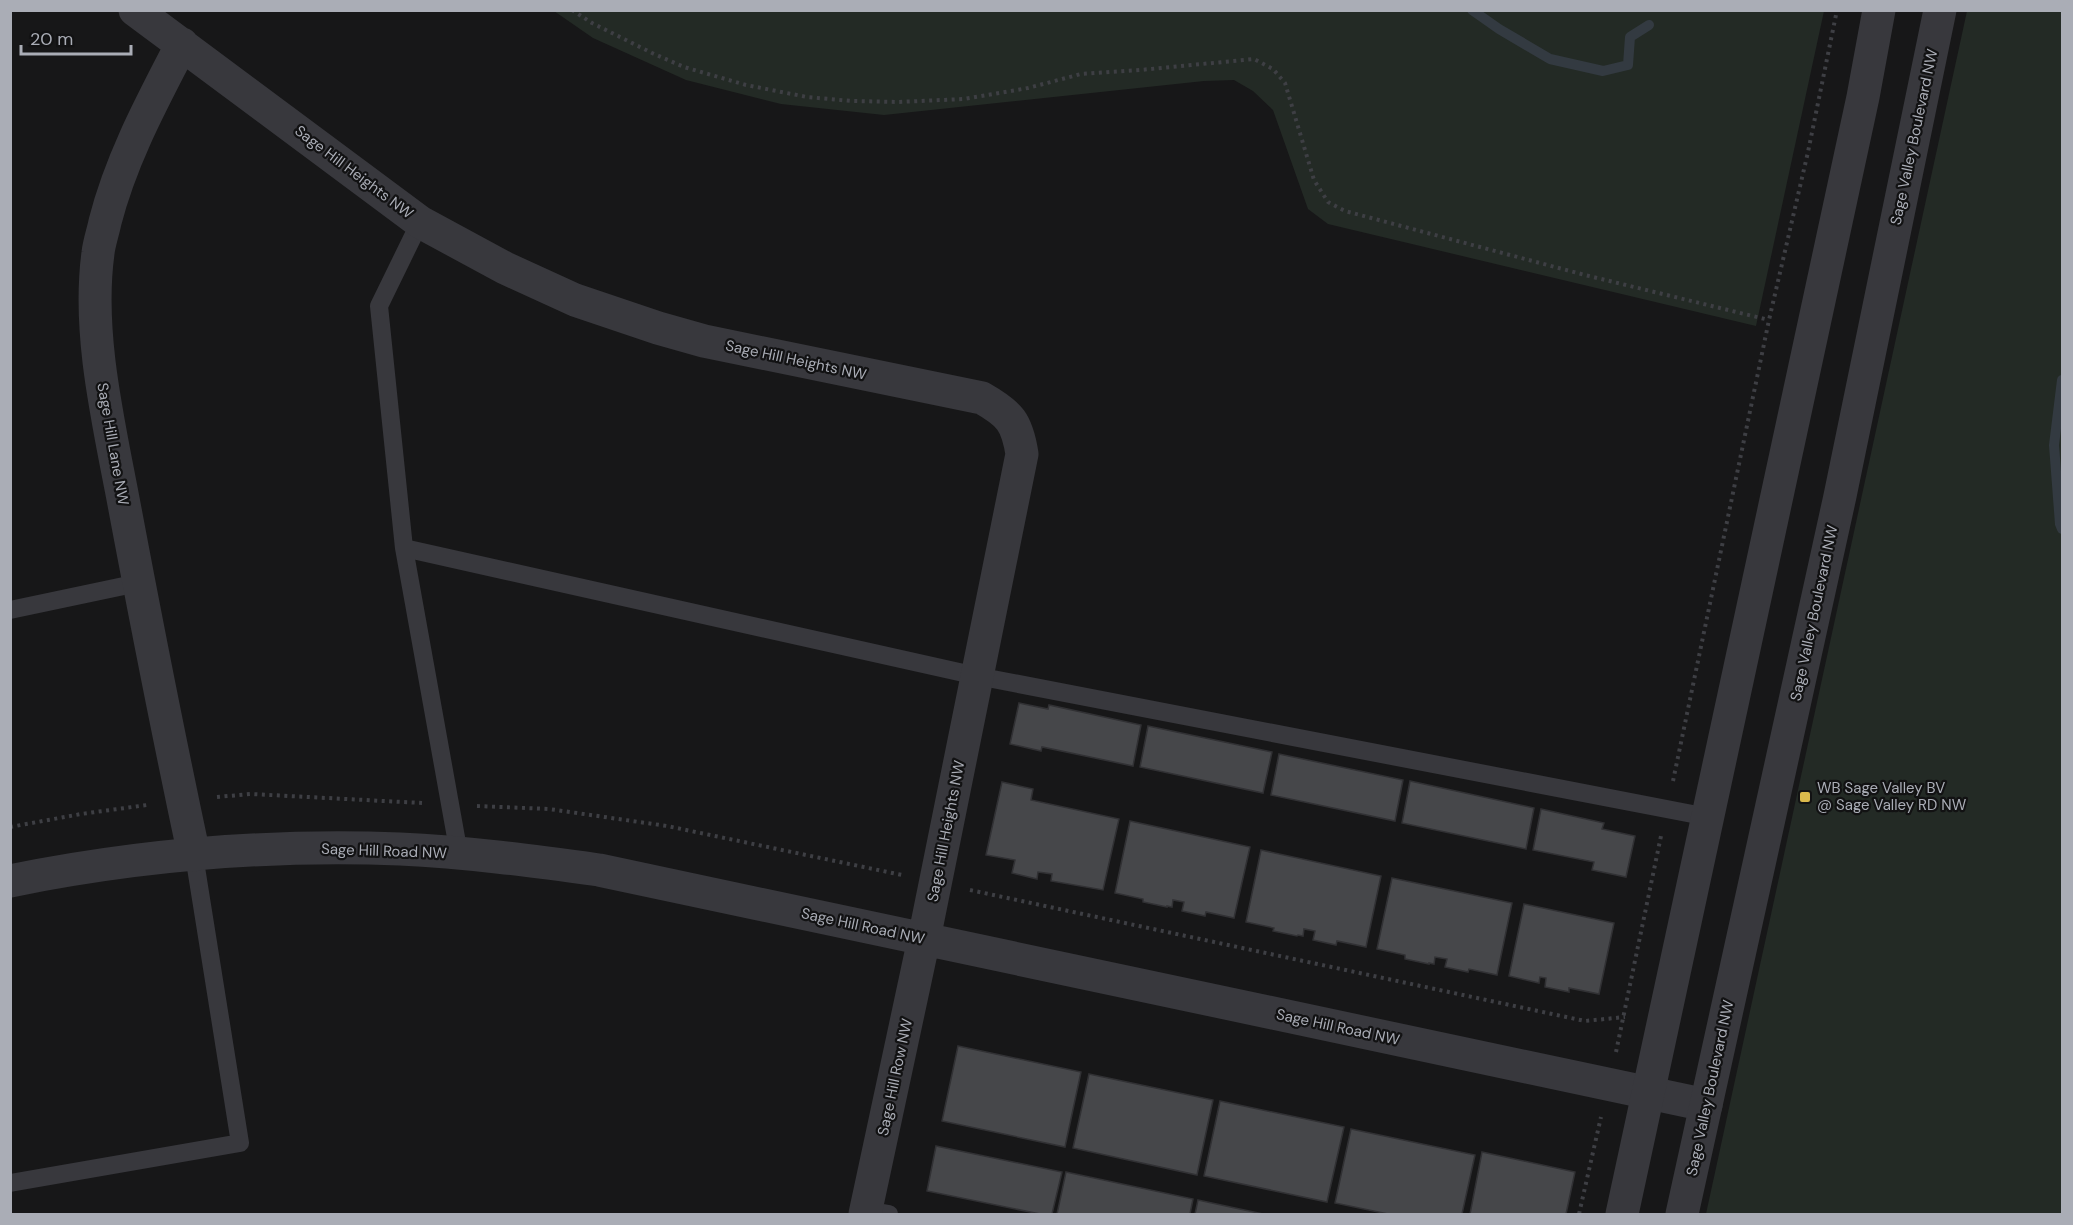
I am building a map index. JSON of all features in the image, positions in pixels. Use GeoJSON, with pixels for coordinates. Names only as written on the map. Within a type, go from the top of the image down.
{"type":"FeatureCollection","features":[{"type":"Feature","properties":{"kind":"street","name":"Sage Hill Heights NW"},"geometry":{"type":"LineString","coordinates":[[135,10],[420,222],[505,268],[575,300],[658,328],[704,340],[982,398],[1003,410],[1018,431],[1022,454],[924,939]]}},
{"type":"Feature","properties":{"kind":"street"},"geometry":{"type":"LineString","coordinates":[[1622,1215],[1863,97],[1879,10]]}},
{"type":"Feature","properties":{"kind":"street","name":"Sage Valley Boulevard NW"},"geometry":{"type":"LineString","coordinates":[[1682,1215],[1840,496],[1940,10]]}},
{"type":"Feature","properties":{"kind":"street","name":"Sage Hill Lane NW"},"geometry":{"type":"LineString","coordinates":[[182,44],[135,135],[111,199],[98,253],[96,301],[98,350],[108,420],[138,583],[194,855]]}},
{"type":"Feature","properties":{"kind":"street","name":"Sage Hill Road NW"},"geometry":{"type":"LineString","coordinates":[[10,881],[56,872],[194,855],[278,849],[400,849],[501,857],[599,870],[1706,1105]]}},
{"type":"Feature","properties":{"kind":"street","name":"Sage Hill Row NW"},"geometry":{"type":"LineString","coordinates":[[874,1213],[924,939]]}},
{"type":"Feature","properties":{"kind":"lane"},"geometry":{"type":"LineString","coordinates":[[420,222],[379,306],[404,548],[459,854]]}},
{"type":"Feature","properties":{"kind":"lane"},"geometry":{"type":"LineString","coordinates":[[404,548],[977,676],[1708,818]]}},
{"type":"Feature","properties":{"kind":"lane"},"geometry":{"type":"LineString","coordinates":[[10,610],[138,583]]}},
{"type":"Feature","properties":{"kind":"lane"},"geometry":{"type":"LineString","coordinates":[[10,1183],[240,1143],[194,855]]}},
{"type":"Feature","properties":{"kind":"path"},"geometry":{"type":"LineString","coordinates":[[572,10],[592,23],[684,67],[756,87],[807,97],[852,101],[898,102],[964,99],[1028,88],[1081,74],[1254,59],[1273,69],[1285,83],[1314,180],[1328,202],[1345,211],[1584,275],[1769,320]]}},
{"type":"Feature","properties":{"kind":"path"},"geometry":{"type":"LineString","coordinates":[[1579,1215],[1624,1017],[1769,320],[1808,152],[1837,10]]}},
{"type":"Feature","properties":{"kind":"shaded area"},"geometry":{"type":"Polygon","coordinates":[[[1824,10],[1756,326],[1328,224],[1308,209],[1273,110],[1253,91],[1234,80],[1204,81],[884,115],[781,104],[686,80],[593,38],[554,11],[1824,10]]]}},
{"type":"Feature","properties":{"kind":"shaded area"},"geometry":{"type":"Polygon","coordinates":[[[1967,11],[2062,11],[2062,1214],[1706,1214],[1967,11]]]}},
{"type":"Feature","properties":{"kind":"building"},"geometry":{"type":"Polygon","coordinates":[[[1019,703],[1048,709],[1049,705],[1141,725],[1133,766],[1042,747],[1041,751],[1010,744],[1019,703]]]}},
{"type":"Feature","properties":{"kind":"building"},"geometry":{"type":"Polygon","coordinates":[[[1148,726],[1272,752],[1263,793],[1140,767],[1148,726]]]}},
{"type":"Feature","properties":{"kind":"building"},"geometry":{"type":"Polygon","coordinates":[[[1279,754],[1403,780],[1395,821],[1271,795],[1279,754]]]}},
{"type":"Feature","properties":{"kind":"building"},"geometry":{"type":"Polygon","coordinates":[[[1410,781],[1534,808],[1526,849],[1402,823],[1410,781]]]}},
{"type":"Feature","properties":{"kind":"building"},"geometry":{"type":"Polygon","coordinates":[[[1002,782],[1033,789],[1031,800],[1119,819],[1103,890],[1051,881],[1052,874],[1038,872],[1037,879],[1012,873],[1015,860],[986,855],[1002,782]]]}},
{"type":"Feature","properties":{"kind":"building"},"geometry":{"type":"Polygon","coordinates":[[[1541,809],[1604,823],[1602,829],[1635,836],[1626,877],[1592,870],[1594,862],[1533,850],[1541,809]]]}},
{"type":"Feature","properties":{"kind":"building"},"geometry":{"type":"Polygon","coordinates":[[[1130,821],[1250,847],[1234,918],[1206,912],[1205,916],[1182,911],[1184,902],[1173,900],[1172,907],[1167,907],[1115,893],[1130,821]]]}},
{"type":"Feature","properties":{"kind":"building"},"geometry":{"type":"Polygon","coordinates":[[[1261,850],[1381,876],[1366,947],[1337,941],[1336,945],[1313,940],[1315,931],[1304,929],[1303,936],[1297,936],[1246,922],[1261,850]]]}},
{"type":"Feature","properties":{"kind":"building"},"geometry":{"type":"Polygon","coordinates":[[[1392,878],[1512,903],[1497,975],[1445,967],[1447,959],[1435,957],[1434,964],[1429,964],[1405,959],[1405,955],[1377,949],[1392,878]]]}},
{"type":"Feature","properties":{"kind":"building"},"geometry":{"type":"Polygon","coordinates":[[[1524,904],[1614,923],[1599,994],[1569,988],[1569,992],[1545,987],[1546,978],[1540,977],[1539,983],[1509,976],[1524,904]]]}},
{"type":"Feature","properties":{"kind":"building"},"geometry":{"type":"Polygon","coordinates":[[[958,1046],[1081,1072],[1065,1147],[942,1121],[958,1046]]]}},
{"type":"Feature","properties":{"kind":"building"},"geometry":{"type":"Polygon","coordinates":[[[1089,1074],[1213,1100],[1197,1175],[1073,1148],[1089,1074]]]}},
{"type":"Feature","properties":{"kind":"building"},"geometry":{"type":"Polygon","coordinates":[[[1220,1101],[1344,1127],[1327,1202],[1204,1176],[1220,1101]]]}},
{"type":"Feature","properties":{"kind":"building"},"geometry":{"type":"Polygon","coordinates":[[[1351,1129],[1475,1155],[1462,1214],[1388,1214],[1335,1203],[1351,1129]]]}},
{"type":"Feature","properties":{"kind":"building"},"geometry":{"type":"Polygon","coordinates":[[[936,1146],[1062,1172],[1052,1214],[1040,1214],[927,1191],[936,1146]]]}},
{"type":"Feature","properties":{"kind":"building"},"geometry":{"type":"Polygon","coordinates":[[[1482,1152],[1575,1172],[1566,1214],[1470,1214],[1482,1152]]]}},
{"type":"Feature","properties":{"kind":"building"},"geometry":{"type":"Polygon","coordinates":[[[1066,1172],[1193,1199],[1190,1214],[1057,1214],[1066,1172]]]}},
{"type":"Feature","properties":{"kind":"building"},"geometry":{"type":"Polygon","coordinates":[[[1198,1200],[1263,1214],[1195,1214],[1198,1200]]]}},
{"type":"Feature","properties":{"kind":"waterway"},"geometry":{"type":"LineString","coordinates":[[1472,10],[1550,59],[1603,71],[1628,65],[1630,37],[1649,25]]}},
{"type":"Feature","properties":{"kind":"waterway"},"geometry":{"type":"LineString","coordinates":[[2062,380],[2054,445],[2062,529]]}},
{"type":"Feature","properties":{"kind":"place","name":"WB Sage Valley BV @ Sage Valley RD NW"},"geometry":{"type":"Point","coordinates":[1805,797]}}]}
